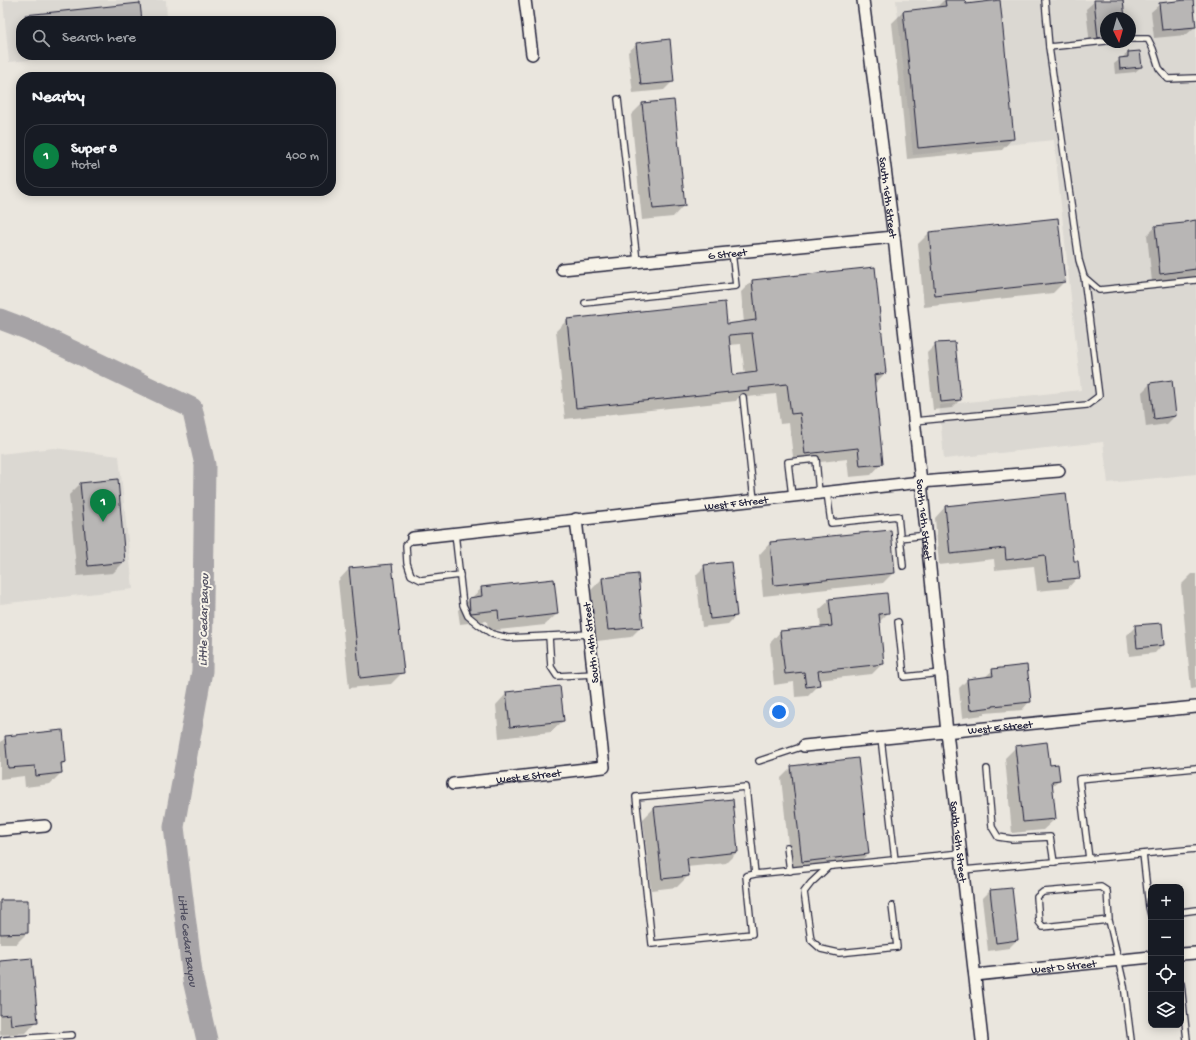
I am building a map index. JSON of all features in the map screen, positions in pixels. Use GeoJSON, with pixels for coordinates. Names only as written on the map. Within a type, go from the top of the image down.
{"type":"FeatureCollection","features":[{"type":"Feature","properties":{"kind":"street"},"geometry":{"type":"LineString","coordinates":[[525,0],[532,54]]}},
{"type":"Feature","properties":{"kind":"street","name":"South 16th Street"},"geometry":{"type":"LineString","coordinates":[[863,0],[894,237],[947,732],[982,1040]]}},
{"type":"Feature","properties":{"kind":"street","name":"G Street"},"geometry":{"type":"LineString","coordinates":[[562,268],[894,237]]}},
{"type":"Feature","properties":{"kind":"street","name":"West F Street"},"geometry":{"type":"LineString","coordinates":[[413,538],[921,482],[1059,471]]}},
{"type":"Feature","properties":{"kind":"street","name":"South 14th Street"},"geometry":{"type":"LineString","coordinates":[[576,520],[604,767]]}},
{"type":"Feature","properties":{"kind":"street","name":"West E Street"},"geometry":{"type":"LineString","coordinates":[[804,746],[1196,707]]}},
{"type":"Feature","properties":{"kind":"street","name":"West E Street"},"geometry":{"type":"LineString","coordinates":[[453,784],[604,767]]}},
{"type":"Feature","properties":{"kind":"street"},"geometry":{"type":"LineString","coordinates":[[0,830],[45,826]]}},
{"type":"Feature","properties":{"kind":"street"},"geometry":{"type":"LineString","coordinates":[[1184,954],[1196,953]]}},
{"type":"Feature","properties":{"kind":"street","name":"West D Street"},"geometry":{"type":"LineString","coordinates":[[975,975],[1148,957]]}},
{"type":"Feature","properties":{"kind":"lane"},"geometry":{"type":"LineString","coordinates":[[914,421],[1087,405],[1099,396],[1084,277],[1079,260],[1049,47],[1045,0]]}},
{"type":"Feature","properties":{"kind":"lane"},"geometry":{"type":"LineString","coordinates":[[1136,39],[1148,39],[1159,68],[1168,79],[1196,78]]}},
{"type":"Feature","properties":{"kind":"lane"},"geometry":{"type":"LineString","coordinates":[[1049,47],[1100,43]]}},
{"type":"Feature","properties":{"kind":"lane"},"geometry":{"type":"LineString","coordinates":[[618,99],[636,261]]}},
{"type":"Feature","properties":{"kind":"lane"},"geometry":{"type":"LineString","coordinates":[[585,302],[736,286],[732,252]]}},
{"type":"Feature","properties":{"kind":"lane"},"geometry":{"type":"LineString","coordinates":[[1084,277],[1099,290],[1196,280]]}},
{"type":"Feature","properties":{"kind":"lane"},"geometry":{"type":"LineString","coordinates":[[743,397],[754,500]]}},
{"type":"Feature","properties":{"kind":"lane"},"geometry":{"type":"LineString","coordinates":[[792,496],[788,462],[816,459],[831,523],[898,516],[903,566]]}},
{"type":"Feature","properties":{"kind":"lane"},"geometry":{"type":"LineString","coordinates":[[455,533],[463,605],[468,616],[492,634],[508,638],[589,634]]}},
{"type":"Feature","properties":{"kind":"lane"},"geometry":{"type":"LineString","coordinates":[[900,538],[927,534]]}},
{"type":"Feature","properties":{"kind":"lane"},"geometry":{"type":"LineString","coordinates":[[413,538],[406,545],[407,563],[411,575],[421,580],[460,575]]}},
{"type":"Feature","properties":{"kind":"lane"},"geometry":{"type":"LineString","coordinates":[[898,622],[904,677],[941,673]]}},
{"type":"Feature","properties":{"kind":"lane"},"geometry":{"type":"LineString","coordinates":[[549,636],[551,668],[558,676],[594,674]]}},
{"type":"Feature","properties":{"kind":"lane"},"geometry":{"type":"LineString","coordinates":[[881,738],[895,860]]}},
{"type":"Feature","properties":{"kind":"lane"},"geometry":{"type":"LineString","coordinates":[[759,761],[804,746]]}},
{"type":"Feature","properties":{"kind":"lane"},"geometry":{"type":"LineString","coordinates":[[1089,859],[1079,779],[1196,768]]}},
{"type":"Feature","properties":{"kind":"lane"},"geometry":{"type":"LineString","coordinates":[[987,769],[992,827],[998,837],[1012,839],[1050,837],[1054,862]]}},
{"type":"Feature","properties":{"kind":"lane"},"geometry":{"type":"LineString","coordinates":[[755,874],[746,786],[636,796],[652,944],[752,934],[746,876],[961,853]]}},
{"type":"Feature","properties":{"kind":"lane"},"geometry":{"type":"LineString","coordinates":[[787,847],[790,871]]}},
{"type":"Feature","properties":{"kind":"lane"},"geometry":{"type":"LineString","coordinates":[[963,870],[1196,849]]}},
{"type":"Feature","properties":{"kind":"lane"},"geometry":{"type":"LineString","coordinates":[[1143,854],[1148,898]]}},
{"type":"Feature","properties":{"kind":"lane"},"geometry":{"type":"LineString","coordinates":[[827,867],[804,892],[811,940],[821,949],[839,953],[897,947],[892,906]]}},
{"type":"Feature","properties":{"kind":"lane"},"geometry":{"type":"LineString","coordinates":[[1109,920],[1043,927],[1040,922],[1037,897],[1043,892],[1101,887],[1107,891],[1109,920],[1124,985],[1130,1040]]}},
{"type":"Feature","properties":{"kind":"lane"},"geometry":{"type":"LineString","coordinates":[[1184,912],[1196,910]]}},
{"type":"Feature","properties":{"kind":"lane"},"geometry":{"type":"LineString","coordinates":[[1182,992],[1187,1040]]}},
{"type":"Feature","properties":{"kind":"lane"},"geometry":{"type":"LineString","coordinates":[[2,1040],[72,1035]]}},
{"type":"Feature","properties":{"kind":"shaded area"},"geometry":{"type":"Polygon","coordinates":[[[3,0],[166,0],[167,16],[16,16],[16,60],[29,60],[9,62],[3,0]]]}},
{"type":"Feature","properties":{"kind":"shaded area"},"geometry":{"type":"Polygon","coordinates":[[[896,0],[1196,0],[1196,474],[1108,483],[1103,442],[944,459],[939,405],[1081,390],[1054,140],[913,155],[896,0]]]}},
{"type":"Feature","properties":{"kind":"shaded area"},"geometry":{"type":"Polygon","coordinates":[[[54,448],[119,456],[133,589],[0,604],[0,454],[54,448]]]}},
{"type":"Feature","properties":{"kind":"building"},"geometry":{"type":"Polygon","coordinates":[[[945,0],[965,0],[966,4],[1000,0],[1014,139],[918,148],[903,11],[946,6],[945,0]]]}},
{"type":"Feature","properties":{"kind":"building"},"geometry":{"type":"Polygon","coordinates":[[[1094,0],[1123,0],[1124,12],[1100,12],[1100,38],[1098,38],[1094,0]]]}},
{"type":"Feature","properties":{"kind":"building"},"geometry":{"type":"Polygon","coordinates":[[[1193,0],[1196,27],[1162,30],[1159,3],[1193,0]]]}},
{"type":"Feature","properties":{"kind":"building"},"geometry":{"type":"Polygon","coordinates":[[[140,3],[141,16],[25,16],[140,3]]]}},
{"type":"Feature","properties":{"kind":"building"},"geometry":{"type":"Polygon","coordinates":[[[670,39],[674,82],[641,85],[636,43],[670,39]]]}},
{"type":"Feature","properties":{"kind":"building"},"geometry":{"type":"Polygon","coordinates":[[[1140,51],[1142,67],[1120,69],[1119,58],[1128,57],[1128,52],[1140,51]]]}},
{"type":"Feature","properties":{"kind":"building"},"geometry":{"type":"Polygon","coordinates":[[[674,100],[685,206],[653,209],[642,103],[674,100]]]}},
{"type":"Feature","properties":{"kind":"building"},"geometry":{"type":"Polygon","coordinates":[[[1058,218],[1065,282],[935,296],[929,232],[1058,218]]]}},
{"type":"Feature","properties":{"kind":"building"},"geometry":{"type":"Polygon","coordinates":[[[1196,220],[1196,269],[1160,274],[1155,226],[1184,223],[1196,220]]]}},
{"type":"Feature","properties":{"kind":"building"},"geometry":{"type":"Polygon","coordinates":[[[875,267],[886,373],[874,375],[883,464],[860,466],[858,448],[805,454],[800,413],[791,414],[787,384],[748,388],[749,390],[576,408],[567,319],[725,302],[727,324],[756,320],[752,280],[875,267]],[[752,333],[729,335],[733,375],[757,372],[752,333]]]}},
{"type":"Feature","properties":{"kind":"building"},"geometry":{"type":"Polygon","coordinates":[[[955,342],[961,400],[941,402],[935,343],[955,342]]]}},
{"type":"Feature","properties":{"kind":"building"},"geometry":{"type":"Polygon","coordinates":[[[1172,380],[1176,416],[1154,419],[1150,383],[1172,380]]]}},
{"type":"Feature","properties":{"kind":"building"},"geometry":{"type":"Polygon","coordinates":[[[118,479],[125,562],[88,566],[80,483],[118,479]]]}},
{"type":"Feature","properties":{"kind":"building"},"geometry":{"type":"Polygon","coordinates":[[[1066,493],[1074,561],[1078,561],[1080,578],[1048,581],[1045,555],[1006,560],[1005,548],[950,554],[945,506],[1066,493]]]}},
{"type":"Feature","properties":{"kind":"building"},"geometry":{"type":"Polygon","coordinates":[[[891,530],[895,573],[774,585],[770,542],[891,530]]]}},
{"type":"Feature","properties":{"kind":"building"},"geometry":{"type":"Polygon","coordinates":[[[731,562],[737,616],[710,619],[704,565],[731,562]]]}},
{"type":"Feature","properties":{"kind":"building"},"geometry":{"type":"Polygon","coordinates":[[[392,564],[404,673],[360,678],[349,568],[392,564]]]}},
{"type":"Feature","properties":{"kind":"building"},"geometry":{"type":"Polygon","coordinates":[[[638,574],[643,627],[608,630],[602,578],[638,574]]]}},
{"type":"Feature","properties":{"kind":"building"},"geometry":{"type":"Polygon","coordinates":[[[554,579],[558,614],[499,621],[498,610],[471,613],[470,611],[469,598],[482,596],[481,587],[554,579]]]}},
{"type":"Feature","properties":{"kind":"building"},"geometry":{"type":"Polygon","coordinates":[[[887,593],[889,613],[879,614],[884,664],[818,671],[820,685],[806,687],[804,672],[785,674],[780,631],[832,626],[829,599],[887,593]]]}},
{"type":"Feature","properties":{"kind":"building"},"geometry":{"type":"Polygon","coordinates":[[[1162,623],[1164,645],[1137,648],[1135,625],[1162,623]]]}},
{"type":"Feature","properties":{"kind":"building"},"geometry":{"type":"Polygon","coordinates":[[[1027,665],[1031,702],[970,710],[967,679],[993,676],[992,669],[1027,665]]]}},
{"type":"Feature","properties":{"kind":"building"},"geometry":{"type":"Polygon","coordinates":[[[560,686],[564,721],[510,727],[506,692],[560,686]]]}},
{"type":"Feature","properties":{"kind":"building"},"geometry":{"type":"Polygon","coordinates":[[[63,730],[66,762],[61,763],[62,773],[36,776],[35,766],[8,768],[5,736],[63,730]]]}},
{"type":"Feature","properties":{"kind":"building"},"geometry":{"type":"Polygon","coordinates":[[[1047,742],[1050,765],[1058,764],[1060,780],[1052,781],[1056,819],[1023,822],[1015,746],[1047,742]]]}},
{"type":"Feature","properties":{"kind":"building"},"geometry":{"type":"Polygon","coordinates":[[[858,758],[869,854],[802,862],[791,766],[858,758]]]}},
{"type":"Feature","properties":{"kind":"building"},"geometry":{"type":"Polygon","coordinates":[[[733,799],[738,852],[687,858],[689,876],[662,879],[654,807],[733,799]]]}},
{"type":"Feature","properties":{"kind":"building"},"geometry":{"type":"Polygon","coordinates":[[[1012,888],[1018,940],[996,943],[990,890],[1012,888]]]}},
{"type":"Feature","properties":{"kind":"building"},"geometry":{"type":"Polygon","coordinates":[[[0,900],[28,900],[28,933],[0,934],[0,900]]]}},
{"type":"Feature","properties":{"kind":"building"},"geometry":{"type":"Polygon","coordinates":[[[32,958],[38,1022],[11,1025],[10,1014],[0,1015],[0,961],[32,958]]]}},
{"type":"Feature","properties":{"kind":"waterway","name":"Little Cedar Bayou"},"geometry":{"type":"LineString","coordinates":[[0,319],[29,330],[192,408],[205,465],[202,671],[174,827],[193,980],[207,1040]]}},
{"type":"Feature","properties":{"kind":"place","name":"Super 8"},"geometry":{"type":"Point","coordinates":[103,522]}}]}
